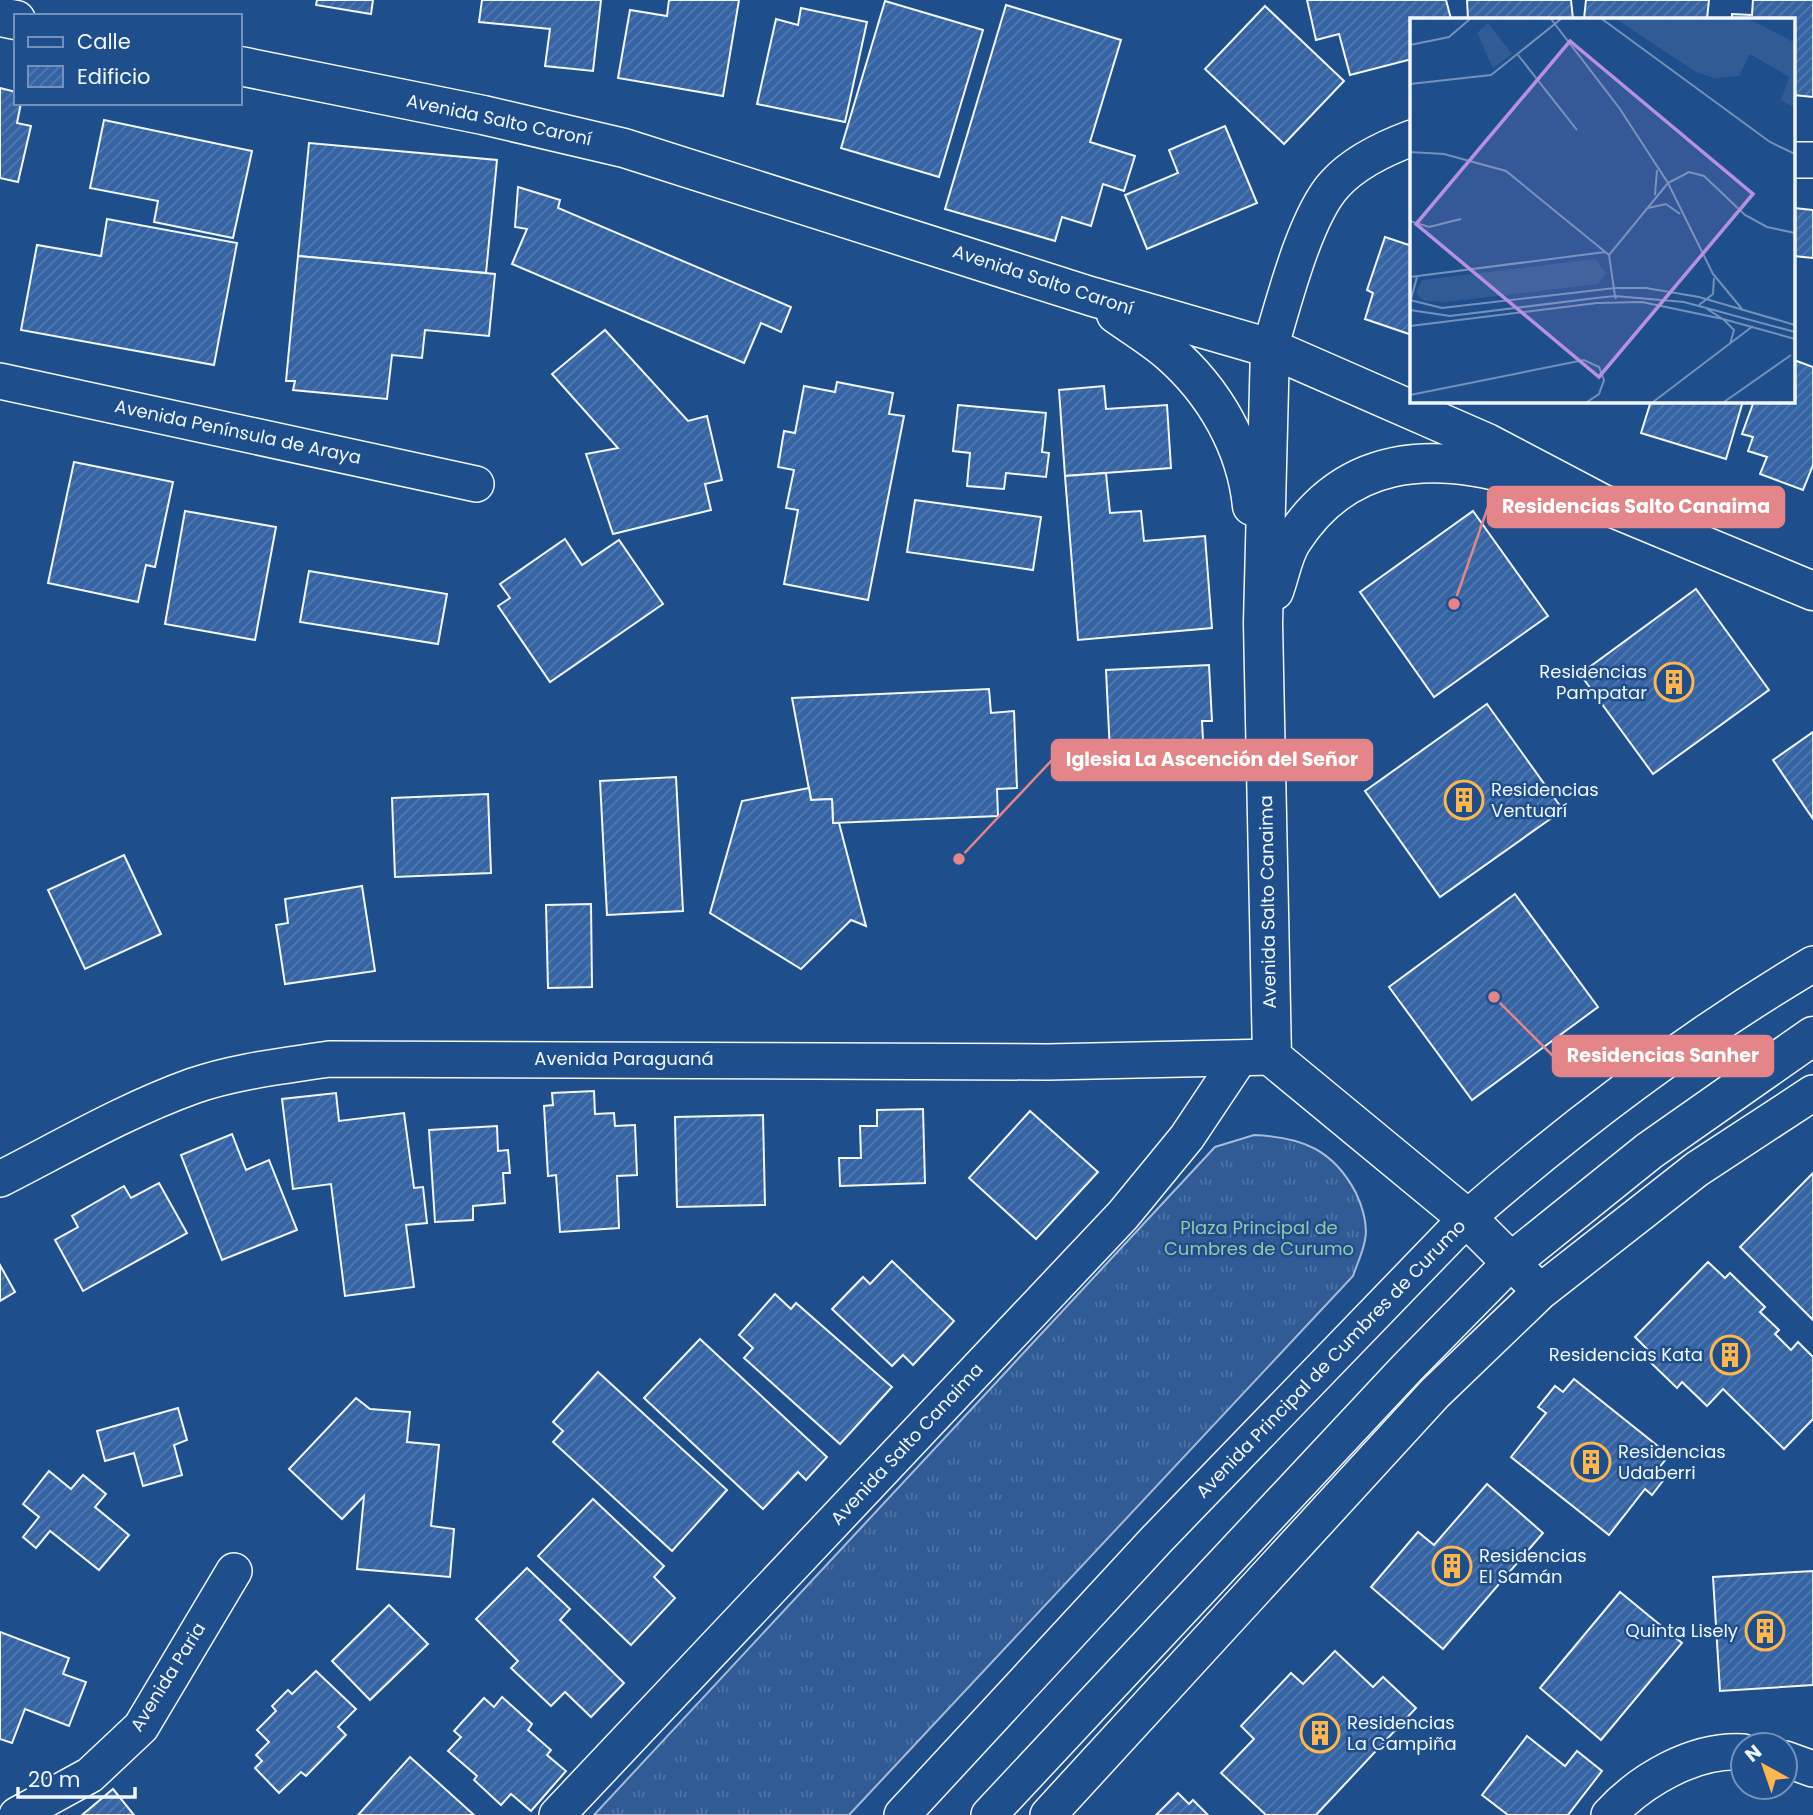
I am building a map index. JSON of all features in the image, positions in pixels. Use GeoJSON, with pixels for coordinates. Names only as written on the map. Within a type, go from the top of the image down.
{"type":"FeatureCollection","features":[{"type":"Feature","properties":{"kind":"main road","name":"Avenida Salto Caroní"},"geometry":{"type":"LineString","coordinates":[[242,66],[483,115],[624,148],[1090,296],[1270,348],[1487,443],[1601,503],[1813,591]]}},
{"type":"Feature","properties":{"kind":"main road"},"geometry":{"type":"LineString","coordinates":[[1090,296],[1169,351],[1211,396],[1236,441],[1250,488],[1263,623]]}},
{"type":"Feature","properties":{"kind":"main road","name":"Avenida Salto Canaima"},"geometry":{"type":"LineString","coordinates":[[1256,1058],[1270,348]]}},
{"type":"Feature","properties":{"kind":"main road"},"geometry":{"type":"LineString","coordinates":[[1263,623],[1291,543],[1323,502],[1353,480],[1392,465],[1474,465],[1601,503]]}},
{"type":"Feature","properties":{"kind":"main road"},"geometry":{"type":"LineString","coordinates":[[1256,1058],[1467,1218],[1511,1262],[1648,1151],[1813,1036]]}},
{"type":"Feature","properties":{"kind":"street"},"geometry":{"type":"LineString","coordinates":[[1270,348],[1311,225],[1334,184],[1383,149],[1410,139]]}},
{"type":"Feature","properties":{"kind":"street","name":"Avenida Península de Araya"},"geometry":{"type":"LineString","coordinates":[[0,381],[476,484]]}},
{"type":"Feature","properties":{"kind":"street","name":"Avenida Principal de Cumbres de Curumo"},"geometry":{"type":"LineString","coordinates":[[902,1815],[1157,1539],[1467,1218],[1516,1175],[1652,1070],[1813,964]]}},
{"type":"Feature","properties":{"kind":"street","name":"Avenida Paraguaná"},"geometry":{"type":"LineString","coordinates":[[0,1179],[138,1108],[195,1085],[262,1069],[329,1059],[1048,1062],[1256,1058]]}},
{"type":"Feature","properties":{"kind":"street","name":"Avenida Salto Canaima"},"geometry":{"type":"LineString","coordinates":[[557,1815],[1123,1215],[1256,1058]]}},
{"type":"Feature","properties":{"kind":"street"},"geometry":{"type":"LineString","coordinates":[[1048,1815],[1435,1393],[1541,1292],[1697,1169],[1813,1093]]}},
{"type":"Feature","properties":{"kind":"street"},"geometry":{"type":"LineString","coordinates":[[989,1815],[1407,1368],[1511,1262],[1541,1292]]}},
{"type":"Feature","properties":{"kind":"street","name":"Avenida Paria"},"geometry":{"type":"LineString","coordinates":[[17,1815],[90,1775],[141,1727],[234,1571]]}},
{"type":"Feature","properties":{"kind":"street"},"geometry":{"type":"LineString","coordinates":[[1609,1815],[1642,1786],[1668,1770],[1714,1754],[1729,1753]]}},
{"type":"Feature","properties":{"kind":"green space","name":"Plaza Principal de Cumbres de Curumo"},"geometry":{"type":"Polygon","coordinates":[[[1254,1135],[1287,1139],[1314,1148],[1337,1166],[1347,1178],[1356,1193],[1366,1228],[1364,1244],[1353,1276],[849,1815],[594,1815],[1215,1147],[1254,1135]]]}},
{"type":"Feature","properties":{"kind":"building"},"geometry":{"type":"Polygon","coordinates":[[[317,0],[373,0],[371,14],[316,5],[317,0]]]}},
{"type":"Feature","properties":{"kind":"building"},"geometry":{"type":"Polygon","coordinates":[[[482,0],[601,0],[593,71],[545,66],[550,29],[479,22],[482,0]]]}},
{"type":"Feature","properties":{"kind":"building"},"geometry":{"type":"Polygon","coordinates":[[[669,0],[739,0],[723,96],[618,78],[630,10],[667,16],[669,0]]]}},
{"type":"Feature","properties":{"kind":"building"},"geometry":{"type":"Polygon","coordinates":[[[1307,0],[1446,0],[1451,18],[1410,18],[1410,60],[1350,75],[1339,34],[1316,40],[1307,0]]]}},
{"type":"Feature","properties":{"kind":"building"},"geometry":{"type":"Polygon","coordinates":[[[1467,0],[1571,0],[1573,18],[1468,18],[1467,0]]]}},
{"type":"Feature","properties":{"kind":"building"},"geometry":{"type":"Polygon","coordinates":[[[1586,0],[1709,0],[1707,18],[1584,18],[1586,0]]]}},
{"type":"Feature","properties":{"kind":"building"},"geometry":{"type":"Polygon","coordinates":[[[1753,0],[1813,0],[1813,97],[1796,95],[1796,18],[1732,18],[1732,14],[1752,15],[1753,0]]]}},
{"type":"Feature","properties":{"kind":"building"},"geometry":{"type":"Polygon","coordinates":[[[885,1],[983,30],[939,177],[841,148],[885,1]]]}},
{"type":"Feature","properties":{"kind":"building"},"geometry":{"type":"Polygon","coordinates":[[[1006,5],[1121,40],[1090,142],[1135,156],[1124,191],[1103,184],[1091,226],[1062,217],[1055,241],[945,209],[1006,5]]]}},
{"type":"Feature","properties":{"kind":"building"},"geometry":{"type":"Polygon","coordinates":[[[1265,6],[1344,81],[1284,144],[1205,69],[1265,6]]]}},
{"type":"Feature","properties":{"kind":"building"},"geometry":{"type":"Polygon","coordinates":[[[801,8],[867,22],[845,122],[757,104],[776,19],[798,25],[801,8]]]}},
{"type":"Feature","properties":{"kind":"building"},"geometry":{"type":"Polygon","coordinates":[[[0,88],[14,92],[14,105],[21,105],[17,123],[31,126],[18,182],[0,178],[0,88]]]}},
{"type":"Feature","properties":{"kind":"building"},"geometry":{"type":"Polygon","coordinates":[[[104,120],[252,151],[233,238],[154,222],[158,201],[90,188],[104,120]]]}},
{"type":"Feature","properties":{"kind":"building"},"geometry":{"type":"Polygon","coordinates":[[[1225,126],[1257,203],[1147,249],[1125,195],[1178,173],[1169,150],[1225,126]]]}},
{"type":"Feature","properties":{"kind":"building"},"geometry":{"type":"Polygon","coordinates":[[[309,143],[497,160],[486,273],[298,256],[309,143]]]}},
{"type":"Feature","properties":{"kind":"building"},"geometry":{"type":"Polygon","coordinates":[[[518,187],[560,200],[558,208],[791,307],[781,332],[761,323],[744,363],[512,264],[527,229],[515,227],[518,187]]]}},
{"type":"Feature","properties":{"kind":"building"},"geometry":{"type":"Polygon","coordinates":[[[1796,208],[1813,210],[1813,258],[1796,256],[1796,208]]]}},
{"type":"Feature","properties":{"kind":"building"},"geometry":{"type":"Polygon","coordinates":[[[107,219],[237,243],[214,365],[21,330],[37,245],[101,256],[107,219]]]}},
{"type":"Feature","properties":{"kind":"building"},"geometry":{"type":"Polygon","coordinates":[[[1385,237],[1410,245],[1410,334],[1365,319],[1373,293],[1367,290],[1385,237]]]}},
{"type":"Feature","properties":{"kind":"building"},"geometry":{"type":"Polygon","coordinates":[[[298,256],[495,274],[489,336],[425,330],[422,358],[392,355],[387,399],[293,390],[295,381],[286,381],[298,256]]]}},
{"type":"Feature","properties":{"kind":"building"},"geometry":{"type":"Polygon","coordinates":[[[605,330],[688,421],[707,416],[722,480],[705,484],[711,510],[613,534],[586,454],[618,448],[552,374],[605,330]]]}},
{"type":"Feature","properties":{"kind":"building"},"geometry":{"type":"Polygon","coordinates":[[[1796,361],[1813,367],[1813,465],[1803,490],[1760,474],[1767,457],[1748,451],[1753,437],[1742,434],[1754,402],[1796,402],[1796,361]]]}},
{"type":"Feature","properties":{"kind":"building"},"geometry":{"type":"Polygon","coordinates":[[[837,382],[893,393],[889,414],[904,416],[868,600],[784,584],[798,510],[786,508],[794,470],[778,467],[784,431],[795,433],[804,386],[835,392],[837,382]]]}},
{"type":"Feature","properties":{"kind":"building"},"geometry":{"type":"Polygon","coordinates":[[[1104,386],[1106,409],[1167,405],[1171,468],[1065,476],[1059,390],[1104,386]]]}},
{"type":"Feature","properties":{"kind":"building"},"geometry":{"type":"Polygon","coordinates":[[[1651,402],[1743,402],[1726,459],[1641,433],[1651,402]]]}},
{"type":"Feature","properties":{"kind":"building"},"geometry":{"type":"Polygon","coordinates":[[[958,405],[1046,413],[1042,452],[1049,453],[1046,477],[1006,473],[1004,489],[967,486],[970,453],[953,451],[958,405]]]}},
{"type":"Feature","properties":{"kind":"building"},"geometry":{"type":"Polygon","coordinates":[[[74,462],[173,482],[155,567],[146,565],[138,602],[48,583],[74,462]]]}},
{"type":"Feature","properties":{"kind":"building"},"geometry":{"type":"Polygon","coordinates":[[[1106,473],[1110,513],[1141,511],[1144,541],[1205,536],[1212,628],[1078,640],[1065,476],[1106,473]]]}},
{"type":"Feature","properties":{"kind":"building"},"geometry":{"type":"Polygon","coordinates":[[[915,500],[1041,517],[1033,570],[907,552],[915,500]]]}},
{"type":"Feature","properties":{"kind":"building"},"geometry":{"type":"Polygon","coordinates":[[[185,511],[276,527],[255,640],[165,624],[185,511]]]}},
{"type":"Feature","properties":{"kind":"building"},"geometry":{"type":"Polygon","coordinates":[[[1473,511],[1548,616],[1434,697],[1360,592],[1473,511]]]}},
{"type":"Feature","properties":{"kind":"building"},"geometry":{"type":"Polygon","coordinates":[[[565,539],[582,565],[619,540],[663,604],[550,682],[498,606],[510,598],[500,584],[565,539]]]}},
{"type":"Feature","properties":{"kind":"building"},"geometry":{"type":"Polygon","coordinates":[[[309,571],[447,594],[438,644],[300,622],[309,571]]]}},
{"type":"Feature","properties":{"kind":"building","name":"Residencias Pampatar"},"geometry":{"type":"Polygon","coordinates":[[[1696,589],[1769,690],[1653,774],[1580,674],[1696,589]]]}},
{"type":"Feature","properties":{"kind":"building"},"geometry":{"type":"Polygon","coordinates":[[[1209,665],[1212,721],[1202,721],[1205,777],[1155,780],[1154,771],[1111,774],[1106,670],[1209,665]]]}},
{"type":"Feature","properties":{"kind":"building"},"geometry":{"type":"Polygon","coordinates":[[[989,689],[991,713],[1014,711],[1017,788],[997,789],[998,816],[833,823],[832,799],[811,800],[792,698],[989,689]]]}},
{"type":"Feature","properties":{"kind":"building","name":"Residencias Ventuarí"},"geometry":{"type":"Polygon","coordinates":[[[1487,704],[1563,810],[1440,897],[1365,791],[1487,704]]]}},
{"type":"Feature","properties":{"kind":"building"},"geometry":{"type":"Polygon","coordinates":[[[1813,732],[1813,819],[1773,760],[1813,732]]]}},
{"type":"Feature","properties":{"kind":"building"},"geometry":{"type":"Polygon","coordinates":[[[676,777],[683,911],[607,915],[600,781],[676,777]]]}},
{"type":"Feature","properties":{"kind":"building"},"geometry":{"type":"Polygon","coordinates":[[[809,788],[811,800],[832,799],[833,823],[839,823],[866,926],[851,920],[801,969],[710,913],[742,801],[809,788]]]}},
{"type":"Feature","properties":{"kind":"building"},"geometry":{"type":"Polygon","coordinates":[[[488,794],[491,873],[395,877],[392,798],[488,794]]]}},
{"type":"Feature","properties":{"kind":"building"},"geometry":{"type":"Polygon","coordinates":[[[124,855],[161,934],[85,969],[48,890],[124,855]]]}},
{"type":"Feature","properties":{"kind":"building"},"geometry":{"type":"Polygon","coordinates":[[[362,886],[375,971],[285,984],[276,925],[288,923],[285,899],[362,886]]]}},
{"type":"Feature","properties":{"kind":"building"},"geometry":{"type":"Polygon","coordinates":[[[1515,894],[1598,1007],[1472,1100],[1389,987],[1515,894]]]}},
{"type":"Feature","properties":{"kind":"building"},"geometry":{"type":"Polygon","coordinates":[[[591,904],[592,987],[548,988],[546,905],[591,904]]]}},
{"type":"Feature","properties":{"kind":"building"},"geometry":{"type":"Polygon","coordinates":[[[594,1091],[595,1114],[614,1113],[615,1126],[635,1125],[637,1175],[617,1176],[619,1228],[560,1232],[556,1175],[548,1176],[544,1106],[553,1105],[552,1093],[594,1091]]]}},
{"type":"Feature","properties":{"kind":"building"},"geometry":{"type":"Polygon","coordinates":[[[336,1093],[339,1121],[404,1113],[414,1188],[423,1187],[427,1223],[406,1225],[414,1287],[345,1296],[331,1184],[293,1189],[282,1099],[336,1093]]]}},
{"type":"Feature","properties":{"kind":"building"},"geometry":{"type":"Polygon","coordinates":[[[923,1109],[925,1183],[840,1186],[839,1158],[861,1158],[860,1126],[877,1126],[877,1110],[923,1109]]]}},
{"type":"Feature","properties":{"kind":"building"},"geometry":{"type":"Polygon","coordinates":[[[1030,1111],[1098,1172],[1036,1239],[969,1178],[1030,1111]]]}},
{"type":"Feature","properties":{"kind":"building"},"geometry":{"type":"Polygon","coordinates":[[[763,1115],[765,1205],[677,1207],[675,1117],[763,1115]]]}},
{"type":"Feature","properties":{"kind":"building"},"geometry":{"type":"Polygon","coordinates":[[[497,1126],[498,1151],[508,1150],[510,1173],[503,1173],[505,1203],[473,1206],[473,1220],[435,1222],[429,1130],[497,1126]]]}},
{"type":"Feature","properties":{"kind":"building"},"geometry":{"type":"Polygon","coordinates":[[[232,1134],[246,1170],[269,1160],[297,1230],[222,1260],[181,1155],[232,1134]]]}},
{"type":"Feature","properties":{"kind":"building"},"geometry":{"type":"Polygon","coordinates":[[[1813,1173],[1813,1320],[1740,1247],[1813,1173]]]}},
{"type":"Feature","properties":{"kind":"building"},"geometry":{"type":"Polygon","coordinates":[[[159,1183],[187,1233],[83,1291],[55,1240],[78,1227],[72,1216],[124,1186],[131,1198],[159,1183]]]}},
{"type":"Feature","properties":{"kind":"building"},"geometry":{"type":"Polygon","coordinates":[[[892,1261],[954,1321],[913,1365],[903,1355],[892,1366],[832,1309],[863,1277],[870,1284],[892,1261]]]}},
{"type":"Feature","properties":{"kind":"building","name":"Residencias Kata"},"geometry":{"type":"Polygon","coordinates":[[[1708,1262],[1725,1278],[1730,1273],[1765,1307],[1760,1312],[1779,1330],[1775,1334],[1791,1350],[1798,1342],[1813,1357],[1813,1419],[1784,1449],[1723,1389],[1707,1406],[1682,1382],[1677,1388],[1646,1358],[1651,1353],[1635,1337],[1708,1262]]]}},
{"type":"Feature","properties":{"kind":"building"},"geometry":{"type":"Polygon","coordinates":[[[0,1265],[15,1292],[0,1301],[0,1265]]]}},
{"type":"Feature","properties":{"kind":"building"},"geometry":{"type":"Polygon","coordinates":[[[775,1294],[791,1309],[796,1303],[892,1387],[840,1444],[744,1358],[753,1348],[739,1335],[775,1294]]]}},
{"type":"Feature","properties":{"kind":"building"},"geometry":{"type":"Polygon","coordinates":[[[700,1339],[827,1457],[806,1480],[798,1472],[763,1509],[644,1398],[700,1339]]]}},
{"type":"Feature","properties":{"kind":"building"},"geometry":{"type":"Polygon","coordinates":[[[598,1372],[727,1490],[672,1551],[553,1442],[563,1431],[553,1422],[598,1372]]]}},
{"type":"Feature","properties":{"kind":"building","name":"Residencias Udaberri"},"geometry":{"type":"Polygon","coordinates":[[[1574,1379],[1669,1455],[1659,1468],[1668,1474],[1652,1495],[1645,1489],[1609,1535],[1511,1457],[1546,1413],[1538,1407],[1555,1386],[1563,1392],[1574,1379]]]}},
{"type":"Feature","properties":{"kind":"building"},"geometry":{"type":"Polygon","coordinates":[[[356,1398],[370,1409],[410,1412],[407,1442],[439,1445],[431,1526],[454,1529],[450,1577],[357,1569],[364,1496],[342,1519],[289,1469],[356,1398]]]}},
{"type":"Feature","properties":{"kind":"building"},"geometry":{"type":"Polygon","coordinates":[[[178,1408],[187,1440],[174,1445],[182,1475],[143,1486],[134,1453],[105,1461],[97,1431],[178,1408]]]}},
{"type":"Feature","properties":{"kind":"building"},"geometry":{"type":"Polygon","coordinates":[[[49,1471],[71,1489],[83,1475],[106,1494],[95,1507],[129,1535],[99,1570],[50,1531],[36,1548],[23,1537],[39,1517],[23,1504],[49,1471]]]}},
{"type":"Feature","properties":{"kind":"building","name":"Residencias El Samán"},"geometry":{"type":"Polygon","coordinates":[[[1487,1484],[1543,1533],[1443,1649],[1371,1587],[1418,1532],[1434,1545],[1487,1484]]]}},
{"type":"Feature","properties":{"kind":"building"},"geometry":{"type":"Polygon","coordinates":[[[593,1499],[664,1566],[654,1577],[675,1598],[631,1645],[538,1556],[593,1499]]]}},
{"type":"Feature","properties":{"kind":"building"},"geometry":{"type":"Polygon","coordinates":[[[527,1568],[570,1609],[560,1620],[624,1683],[591,1717],[565,1692],[551,1706],[511,1668],[518,1661],[476,1619],[527,1568]]]}},
{"type":"Feature","properties":{"kind":"building","name":"Quinta Lisely"},"geometry":{"type":"Polygon","coordinates":[[[1813,1571],[1813,1685],[1720,1691],[1713,1577],[1813,1571]]]}},
{"type":"Feature","properties":{"kind":"building"},"geometry":{"type":"Polygon","coordinates":[[[1620,1592],[1682,1643],[1601,1740],[1540,1688],[1620,1592]]]}},
{"type":"Feature","properties":{"kind":"building"},"geometry":{"type":"Polygon","coordinates":[[[389,1605],[428,1644],[370,1700],[332,1661],[389,1605]]]}},
{"type":"Feature","properties":{"kind":"building"},"geometry":{"type":"Polygon","coordinates":[[[0,1632],[69,1658],[63,1674],[86,1682],[69,1726],[25,1709],[12,1743],[0,1739],[0,1632]]]}},
{"type":"Feature","properties":{"kind":"building","name":"Residencias La Campiña"},"geometry":{"type":"Polygon","coordinates":[[[1335,1651],[1373,1687],[1383,1677],[1416,1708],[1316,1815],[1266,1815],[1221,1773],[1254,1739],[1241,1726],[1291,1673],[1303,1684],[1335,1651]]]}},
{"type":"Feature","properties":{"kind":"building"},"geometry":{"type":"Polygon","coordinates":[[[316,1671],[356,1709],[338,1727],[346,1735],[306,1776],[301,1772],[279,1793],[255,1768],[262,1761],[256,1755],[269,1742],[257,1730],[276,1711],[272,1706],[288,1690],[292,1694],[316,1671]]]}},
{"type":"Feature","properties":{"kind":"building"},"geometry":{"type":"Polygon","coordinates":[[[502,1697],[532,1724],[528,1730],[551,1750],[547,1755],[566,1771],[531,1811],[511,1794],[501,1805],[474,1780],[477,1776],[448,1751],[461,1737],[454,1731],[484,1698],[494,1707],[502,1697]]]}},
{"type":"Feature","properties":{"kind":"building"},"geometry":{"type":"Polygon","coordinates":[[[1527,1736],[1565,1766],[1577,1751],[1602,1771],[1568,1815],[1508,1815],[1482,1795],[1527,1736]]]}},
{"type":"Feature","properties":{"kind":"building"},"geometry":{"type":"Polygon","coordinates":[[[410,1757],[474,1815],[358,1815],[410,1757]]]}},
{"type":"Feature","properties":{"kind":"building"},"geometry":{"type":"Polygon","coordinates":[[[113,1789],[134,1815],[82,1815],[113,1789]]]}},
{"type":"Feature","properties":{"kind":"building"},"geometry":{"type":"Polygon","coordinates":[[[1178,1793],[1189,1804],[1193,1800],[1208,1815],[1156,1815],[1178,1793]]]}},
{"type":"Feature","properties":{"kind":"place","name":"Residencias Salto Canaima"},"geometry":{"type":"Point","coordinates":[1454,604]}},
{"type":"Feature","properties":{"kind":"place","name":"Residencias Pampatar"},"geometry":{"type":"Point","coordinates":[1674,682]}},
{"type":"Feature","properties":{"kind":"place","name":"Residencias Ventuarí"},"geometry":{"type":"Point","coordinates":[1464,800]}},
{"type":"Feature","properties":{"kind":"place","name":"Iglesia La Ascención del Señor"},"geometry":{"type":"Point","coordinates":[959,859]}},
{"type":"Feature","properties":{"kind":"place","name":"Residencias Sanher"},"geometry":{"type":"Point","coordinates":[1494,997]}},
{"type":"Feature","properties":{"kind":"place","name":"Residencias Kata"},"geometry":{"type":"Point","coordinates":[1730,1355]}},
{"type":"Feature","properties":{"kind":"place","name":"Residencias Udaberri"},"geometry":{"type":"Point","coordinates":[1591,1462]}},
{"type":"Feature","properties":{"kind":"place","name":"Residencias El Samán"},"geometry":{"type":"Point","coordinates":[1452,1566]}},
{"type":"Feature","properties":{"kind":"place","name":"Quinta Lisely"},"geometry":{"type":"Point","coordinates":[1765,1631]}},
{"type":"Feature","properties":{"kind":"place","name":"Residencias La Campiña"},"geometry":{"type":"Point","coordinates":[1320,1733]}}]}
